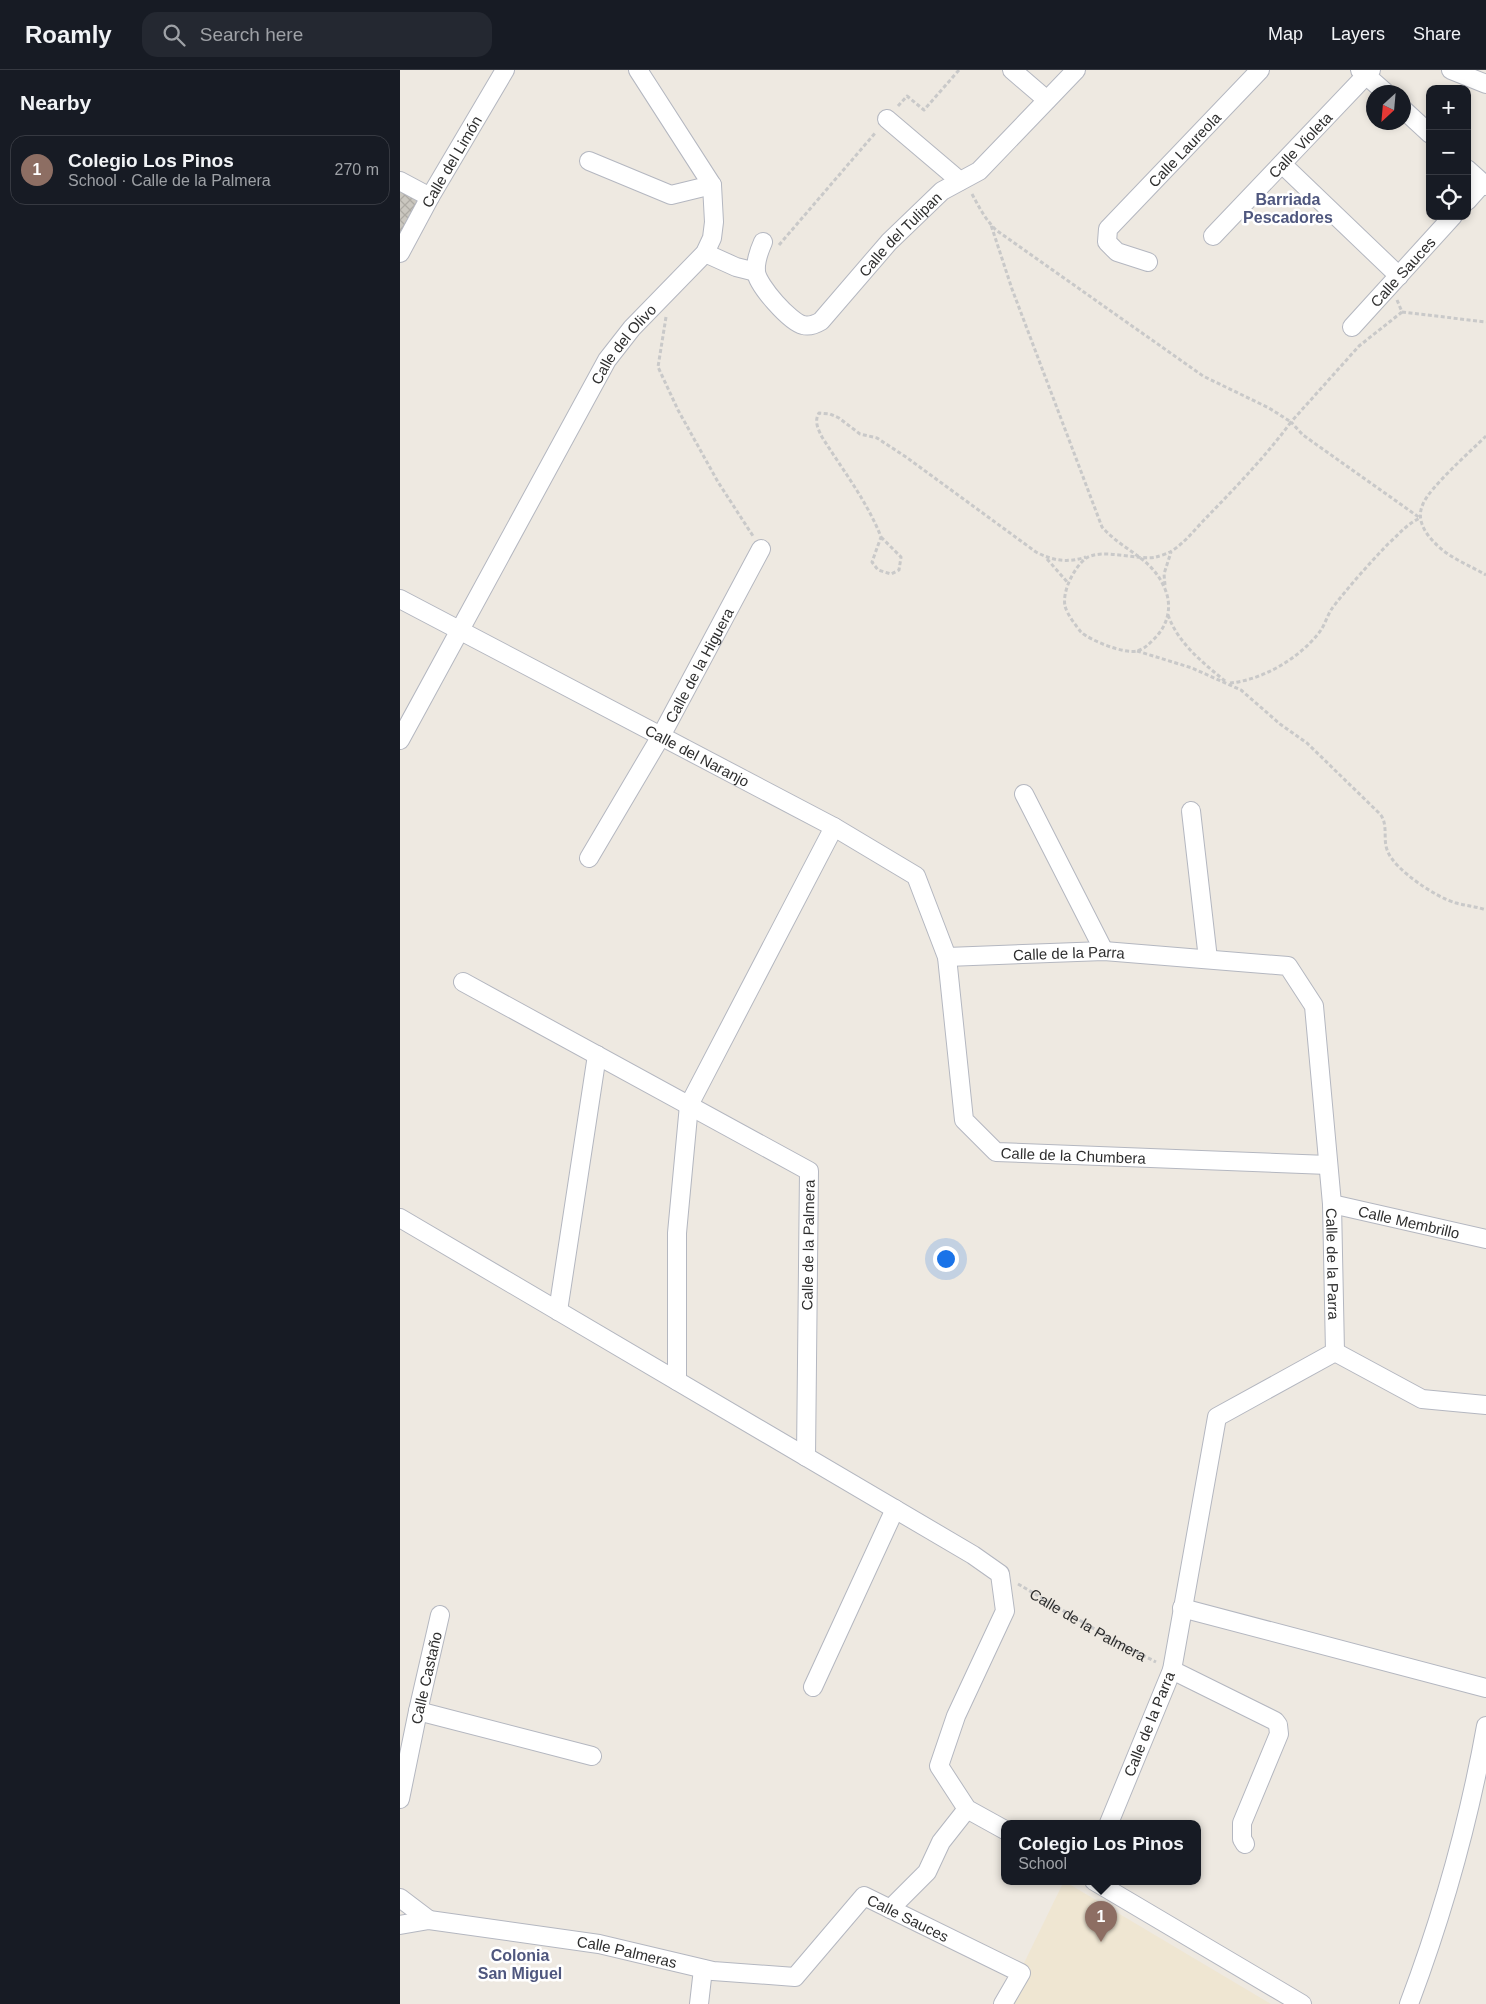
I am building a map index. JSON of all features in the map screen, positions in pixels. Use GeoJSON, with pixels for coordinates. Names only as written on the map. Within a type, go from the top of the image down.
{"type":"FeatureCollection","features":[{"type":"Feature","properties":{"kind":"street","name":"Calle del Limón"},"geometry":{"type":"LineString","coordinates":[[400,253],[430,197],[505,70]]}},
{"type":"Feature","properties":{"kind":"street","name":"Calle del Olivo"},"geometry":{"type":"LineString","coordinates":[[400,740],[607,360],[632,328],[705,252],[712,238],[714,222],[712,185],[638,70]]}},
{"type":"Feature","properties":{"kind":"street"},"geometry":{"type":"LineString","coordinates":[[1012,70],[1047,100]]}},
{"type":"Feature","properties":{"kind":"street","name":"Calle del Tulipan"},"geometry":{"type":"LineString","coordinates":[[756,272],[762,288],[796,322],[802,325],[815,324],[821,321],[889,242],[942,191],[979,171],[1076,70]]}},
{"type":"Feature","properties":{"kind":"street","name":"Calle Laureola"},"geometry":{"type":"LineString","coordinates":[[1148,262],[1113,250],[1107,242],[1108,229],[1260,70]]}},
{"type":"Feature","properties":{"kind":"street"},"geometry":{"type":"LineString","coordinates":[[1451,70],[1486,84]]}},
{"type":"Feature","properties":{"kind":"street"},"geometry":{"type":"LineString","coordinates":[[1366,72],[1378,85]]}},
{"type":"Feature","properties":{"kind":"street","name":"Calle Violeta"},"geometry":{"type":"LineString","coordinates":[[1213,236],[1366,72]]}},
{"type":"Feature","properties":{"kind":"street"},"geometry":{"type":"LineString","coordinates":[[1411,116],[1426,130]]}},
{"type":"Feature","properties":{"kind":"street"},"geometry":{"type":"LineString","coordinates":[[888,119],[960,181]]}},
{"type":"Feature","properties":{"kind":"street"},"geometry":{"type":"LineString","coordinates":[[588,161],[671,195],[712,185]]}},
{"type":"Feature","properties":{"kind":"street"},"geometry":{"type":"LineString","coordinates":[[1282,164],[1394,280]]}},
{"type":"Feature","properties":{"kind":"street"},"geometry":{"type":"LineString","coordinates":[[1471,173],[1484,185],[1471,197]]}},
{"type":"Feature","properties":{"kind":"street"},"geometry":{"type":"LineString","coordinates":[[400,181],[430,197]]}},
{"type":"Feature","properties":{"kind":"street","name":"Calle Sauces"},"geometry":{"type":"LineString","coordinates":[[1352,326],[1449,220]]}},
{"type":"Feature","properties":{"kind":"street"},"geometry":{"type":"LineString","coordinates":[[705,252],[736,267],[756,272],[758,253],[769,246]]}},
{"type":"Feature","properties":{"kind":"street","name":"Calle de la Higuera"},"geometry":{"type":"LineString","coordinates":[[589,858],[660,736],[761,549]]}},
{"type":"Feature","properties":{"kind":"street","name":"Calle del Naranjo"},"geometry":{"type":"LineString","coordinates":[[400,599],[834,827],[916,876],[947,957]]}},
{"type":"Feature","properties":{"kind":"street"},"geometry":{"type":"LineString","coordinates":[[1024,794],[1104,951]]}},
{"type":"Feature","properties":{"kind":"street"},"geometry":{"type":"LineString","coordinates":[[1191,811],[1208,959]]}},
{"type":"Feature","properties":{"kind":"street"},"geometry":{"type":"LineString","coordinates":[[677,1381],[677,1233],[689,1105],[834,827]]}},
{"type":"Feature","properties":{"kind":"street","name":"Calle de la Parra"},"geometry":{"type":"LineString","coordinates":[[947,957],[1104,951],[1288,966],[1314,1006],[1332,1204],[1336,1352],[1217,1417],[1172,1670],[1110,1820]]}},
{"type":"Feature","properties":{"kind":"street","name":"Calle de la Chumbera"},"geometry":{"type":"LineString","coordinates":[[947,957],[964,1120],[996,1152],[1328,1165]]}},
{"type":"Feature","properties":{"kind":"street","name":"Calle de la Palmera"},"geometry":{"type":"LineString","coordinates":[[463,982],[809,1171],[806,1457]]}},
{"type":"Feature","properties":{"kind":"street"},"geometry":{"type":"LineString","coordinates":[[558,1311],[597,1055]]}},
{"type":"Feature","properties":{"kind":"street","name":"Calle Membrillo"},"geometry":{"type":"LineString","coordinates":[[1332,1204],[1486,1240]]}},
{"type":"Feature","properties":{"kind":"street"},"geometry":{"type":"LineString","coordinates":[[400,1218],[973,1554],[1000,1574],[1005,1611],[956,1716],[939,1766],[967,1809],[1001,1828]]}},
{"type":"Feature","properties":{"kind":"street"},"geometry":{"type":"LineString","coordinates":[[1336,1352],[1422,1399],[1486,1405]]}},
{"type":"Feature","properties":{"kind":"street"},"geometry":{"type":"LineString","coordinates":[[813,1686],[895,1509]]}},
{"type":"Feature","properties":{"kind":"street"},"geometry":{"type":"LineString","coordinates":[[1182,1608],[1486,1688]]}},
{"type":"Feature","properties":{"kind":"street","name":"Calle Castaño"},"geometry":{"type":"LineString","coordinates":[[400,1799],[440,1615]]}},
{"type":"Feature","properties":{"kind":"street"},"geometry":{"type":"LineString","coordinates":[[1172,1670],[1275,1721],[1278,1725],[1279,1734],[1242,1823],[1242,1840],[1245,1844]]}},
{"type":"Feature","properties":{"kind":"street"},"geometry":{"type":"LineString","coordinates":[[418,1710],[592,1756]]}},
{"type":"Feature","properties":{"kind":"street"},"geometry":{"type":"LineString","coordinates":[[1409,2004],[1448,1889],[1467,1822],[1486,1726]]}},
{"type":"Feature","properties":{"kind":"street"},"geometry":{"type":"LineString","coordinates":[[890,1909],[927,1872],[941,1842],[967,1809]]}},
{"type":"Feature","properties":{"kind":"street"},"geometry":{"type":"LineString","coordinates":[[1101,1885],[1302,2004]]}},
{"type":"Feature","properties":{"kind":"street","name":"Calle Sauces"},"geometry":{"type":"LineString","coordinates":[[795,1977],[864,1896],[1021,1973],[1003,2004]]}},
{"type":"Feature","properties":{"kind":"street"},"geometry":{"type":"LineString","coordinates":[[400,1898],[429,1920]]}},
{"type":"Feature","properties":{"kind":"street","name":"Calle Palmeras"},"geometry":{"type":"LineString","coordinates":[[400,1925],[429,1920],[599,1944],[713,1971],[795,1977]]}},
{"type":"Feature","properties":{"kind":"street"},"geometry":{"type":"LineString","coordinates":[[699,2004],[703,1969]]}},
{"type":"Feature","properties":{"kind":"path"},"geometry":{"type":"LineString","coordinates":[[769,246],[888,119],[907,96],[924,110],[959,70]]}},
{"type":"Feature","properties":{"kind":"path"},"geometry":{"type":"LineString","coordinates":[[960,181],[970,191],[986,220],[996,230],[1203,376],[1269,408],[1291,422],[1303,435],[1420,518]]}},
{"type":"Feature","properties":{"kind":"path"},"geometry":{"type":"LineString","coordinates":[[990,224],[1012,289],[1102,527],[1112,539],[1141,558],[1159,575],[1164,588],[1169,610],[1165,624],[1158,635],[1144,648],[1136,651]]}},
{"type":"Feature","properties":{"kind":"path"},"geometry":{"type":"LineString","coordinates":[[1394,280],[1402,312]]}},
{"type":"Feature","properties":{"kind":"path"},"geometry":{"type":"LineString","coordinates":[[671,310],[666,318],[658,366],[678,410],[718,482],[761,549]]}},
{"type":"Feature","properties":{"kind":"path"},"geometry":{"type":"LineString","coordinates":[[1043,556],[1072,562],[1087,557],[1112,554],[1141,558],[1154,557],[1172,551],[1218,506],[1360,346],[1402,312],[1486,322]]}},
{"type":"Feature","properties":{"kind":"path"},"geometry":{"type":"LineString","coordinates":[[881,538],[872,562],[878,570],[891,574],[899,570],[901,557],[893,547],[881,538],[875,522],[822,437],[817,426],[817,419],[820,413],[830,414],[839,418],[860,434],[877,438],[898,452],[1043,556],[1060,572],[1069,585]]}},
{"type":"Feature","properties":{"kind":"path"},"geometry":{"type":"LineString","coordinates":[[1486,436],[1430,492],[1422,504],[1420,518],[1424,531],[1440,548],[1486,575]]}},
{"type":"Feature","properties":{"kind":"path"},"geometry":{"type":"LineString","coordinates":[[1168,614],[1171,624],[1183,642],[1203,663],[1228,683],[1247,680],[1290,660],[1319,634],[1332,610],[1373,560],[1410,523],[1420,518]]}},
{"type":"Feature","properties":{"kind":"path"},"geometry":{"type":"LineString","coordinates":[[1164,588],[1164,574],[1172,551]]}},
{"type":"Feature","properties":{"kind":"path"},"geometry":{"type":"LineString","coordinates":[[1087,557],[1078,567],[1066,592],[1065,606],[1081,632],[1098,642],[1192,668],[1241,690],[1280,724],[1307,743],[1380,814],[1385,826],[1388,852],[1404,872],[1429,890],[1456,904],[1473,905],[1486,910]]}},
{"type":"Feature","properties":{"kind":"path","name":"Calle de la Palmera"},"geometry":{"type":"LineString","coordinates":[[1000,1574],[1108,1637],[1172,1670]]}},
{"type":"Feature","properties":{"kind":"shaded area"},"geometry":{"type":"Polygon","coordinates":[[[1062,1885],[1071,1885],[1271,2004],[1004,2004],[1062,1885]]]}},
{"type":"Feature","properties":{"kind":"building"},"geometry":{"type":"Polygon","coordinates":[[[400,189],[421,200],[400,239],[400,189]]]}},
{"type":"Feature","properties":{"kind":"place","name":"Colegio Los Pinos"},"geometry":{"type":"Point","coordinates":[1101,1942]}},
{"type":"Feature","properties":{"kind":"district","name":"Barriada Pescadores"},"geometry":{"type":"Point","coordinates":[1288,208]}},
{"type":"Feature","properties":{"kind":"district","name":"Colonia San Miguel"},"geometry":{"type":"Point","coordinates":[520,1964]}}]}
